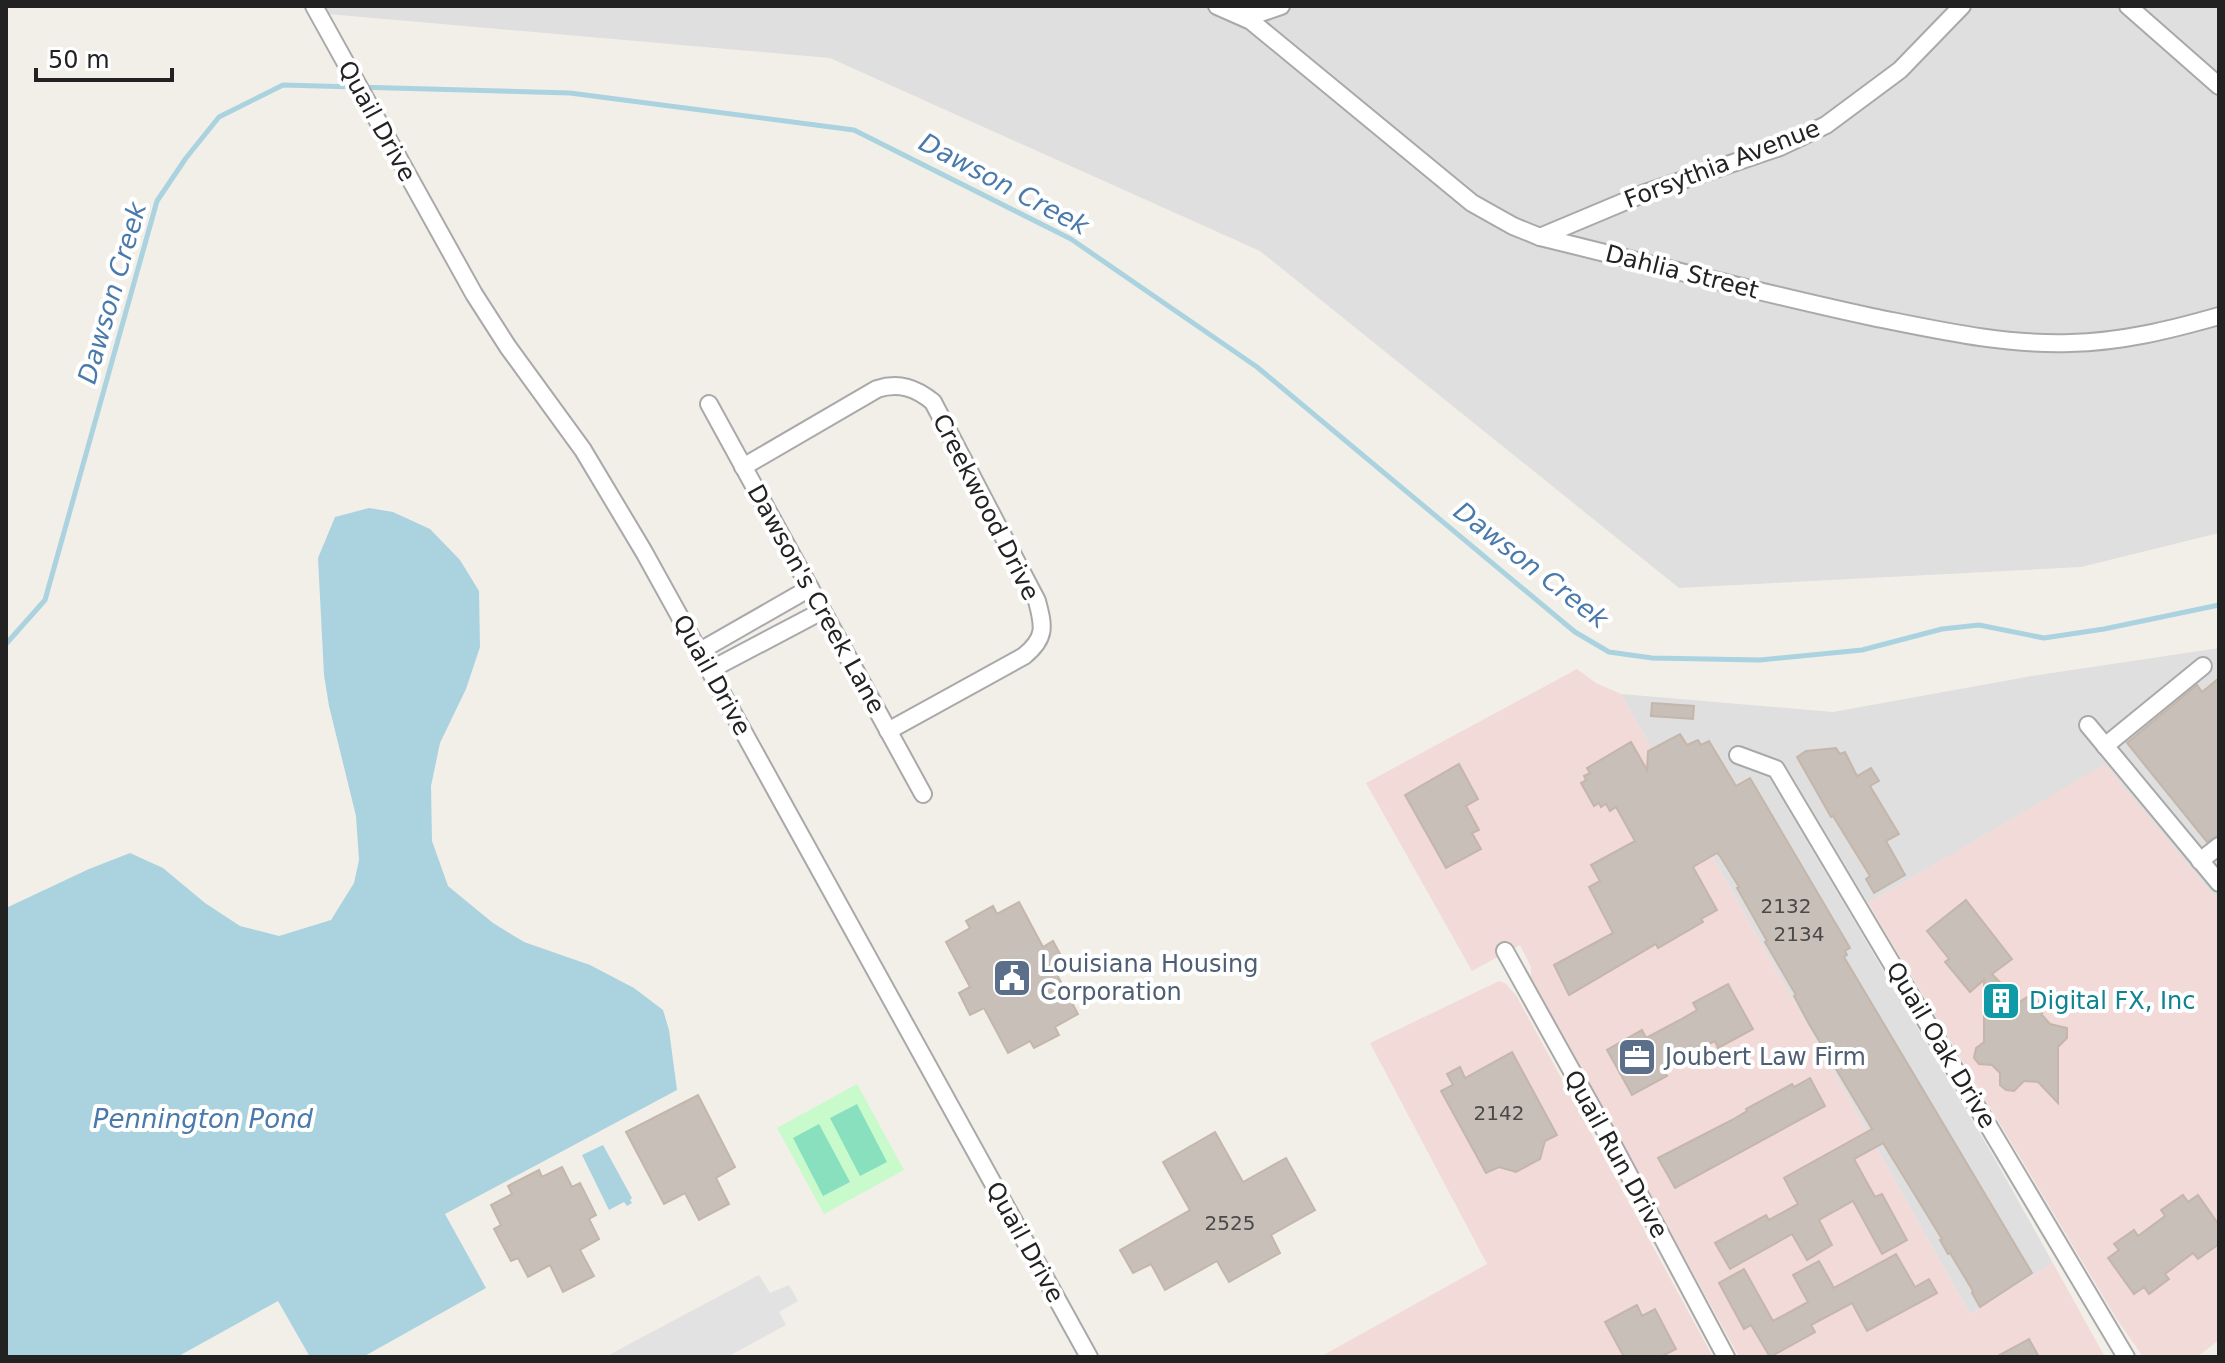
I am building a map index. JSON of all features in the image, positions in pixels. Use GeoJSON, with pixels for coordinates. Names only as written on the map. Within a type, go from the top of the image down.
{"type":"FeatureCollection","features":[{"type":"Feature","properties":{"kind":"street","name":"Dahlia Street"},"geometry":{"type":"LineString","coordinates":[[1217,6],[1246,12],[1472,203],[1540,237],[1810,304],[1998,341],[2105,341],[2169,330],[2219,316]]}},
{"type":"Feature","properties":{"kind":"street"},"geometry":{"type":"LineString","coordinates":[[1246,12],[1281,6]]}},
{"type":"Feature","properties":{"kind":"street","name":"Forsythia Avenue"},"geometry":{"type":"LineString","coordinates":[[1540,237],[1645,193],[1780,147],[1826,125],[1900,70],[1962,6]]}},
{"type":"Feature","properties":{"kind":"street"},"geometry":{"type":"LineString","coordinates":[[2128,6],[2219,86]]}},
{"type":"Feature","properties":{"kind":"street","name":"Quail Drive"},"geometry":{"type":"LineString","coordinates":[[316,10],[405,172],[500,334],[601,480],[700,651],[1089,1357]]}},
{"type":"Feature","properties":{"kind":"street","name":"Creekwood Drive"},"geometry":{"type":"LineString","coordinates":[[743,467],[888,385],[912,389],[933,402],[1037,601],[1043,624],[1041,637],[1024,656],[888,731]]}},
{"type":"Feature","properties":{"kind":"street","name":"Dawson's Creek Lane"},"geometry":{"type":"LineString","coordinates":[[709,404],[923,794]]}},
{"type":"Feature","properties":{"kind":"street"},"geometry":{"type":"LineString","coordinates":[[700,651],[810,588]]}},
{"type":"Feature","properties":{"kind":"street"},"geometry":{"type":"LineString","coordinates":[[710,670],[822,611]]}},
{"type":"Feature","properties":{"kind":"street"},"geometry":{"type":"LineString","coordinates":[[2105,746],[2203,666]]}},
{"type":"Feature","properties":{"kind":"street"},"geometry":{"type":"LineString","coordinates":[[2088,725],[2219,883]]}},
{"type":"Feature","properties":{"kind":"street","name":"Quail Oak Drive"},"geometry":{"type":"LineString","coordinates":[[1738,755],[1776,769],[2126,1357]]}},
{"type":"Feature","properties":{"kind":"street"},"geometry":{"type":"LineString","coordinates":[[2200,861],[2219,846]]}},
{"type":"Feature","properties":{"kind":"street","name":"Quail Run Drive"},"geometry":{"type":"LineString","coordinates":[[1505,951],[1726,1357]]}},
{"type":"Feature","properties":{"kind":"shaded area"},"geometry":{"type":"Polygon","coordinates":[[[314,6],[2219,6],[2219,533],[2081,567],[1679,588],[1260,251],[830,58],[317,13],[314,6]]]}},
{"type":"Feature","properties":{"kind":"shaded area"},"geometry":{"type":"Polygon","coordinates":[[[2219,648],[2219,902],[2105,765],[1868,903],[1786,766],[1776,758],[1754,752],[2053,1263],[1970,1314],[1621,694],[1833,712],[2032,676],[2219,648]]]}},
{"type":"Feature","properties":{"kind":"shaded area"},"geometry":{"type":"Polygon","coordinates":[[[1577,669],[1596,683],[1621,694],[1970,1314],[2053,1263],[2105,1357],[1739,1357],[1531,977],[1531,967],[1520,945],[1472,971],[1366,783],[1577,669]]]}},
{"type":"Feature","properties":{"kind":"shaded area"},"geometry":{"type":"Polygon","coordinates":[[[2105,764],[2219,902],[2219,1340],[2197,1357],[2143,1357],[2116,1318],[1868,903],[2105,764]]]}},
{"type":"Feature","properties":{"kind":"shaded area"},"geometry":{"type":"Polygon","coordinates":[[[1499,981],[1516,995],[1713,1357],[1320,1357],[1487,1264],[1370,1043],[1499,981]]]}},
{"type":"Feature","properties":{"kind":"shaded area"},"geometry":{"type":"Polygon","coordinates":[[[759,1275],[770,1293],[789,1285],[798,1301],[779,1312],[786,1325],[727,1357],[605,1357],[759,1275]]]}},
{"type":"Feature","properties":{"kind":"green space"},"geometry":{"type":"Polygon","coordinates":[[[857,1084],[904,1170],[824,1214],[777,1128],[857,1084]]]}},
{"type":"Feature","properties":{"kind":"green space"},"geometry":{"type":"Polygon","coordinates":[[[857,1104],[887,1162],[860,1176],[830,1118],[857,1104]]]}},
{"type":"Feature","properties":{"kind":"green space"},"geometry":{"type":"Polygon","coordinates":[[[819,1124],[850,1182],[823,1196],[793,1138],[819,1124]]]}},
{"type":"Feature","properties":{"kind":"water","name":"Pennington Pond"},"geometry":{"type":"Polygon","coordinates":[[[369,508],[393,512],[430,529],[460,560],[479,591],[480,647],[466,689],[440,743],[431,786],[432,841],[448,886],[493,923],[524,942],[590,965],[634,988],[663,1010],[669,1030],[677,1090],[445,1214],[486,1288],[363,1357],[310,1357],[278,1301],[177,1357],[6,1357],[6,908],[130,853],[163,868],[205,903],[240,926],[279,936],[331,920],[354,883],[359,860],[356,816],[324,675],[318,558],[335,517],[369,508]]]}},
{"type":"Feature","properties":{"kind":"water"},"geometry":{"type":"Polygon","coordinates":[[[603,1145],[632,1198],[632,1203],[627,1206],[624,1202],[609,1210],[582,1155],[603,1145]]]}},
{"type":"Feature","properties":{"kind":"building"},"geometry":{"type":"Polygon","coordinates":[[[2219,678],[2219,835],[2207,842],[2127,743],[2197,685],[2202,692],[2219,678]]]}},
{"type":"Feature","properties":{"kind":"building"},"geometry":{"type":"Polygon","coordinates":[[[1652,703],[1694,706],[1693,719],[1651,716],[1652,703]]]}},
{"type":"Feature","properties":{"kind":"building"},"geometry":{"type":"Polygon","coordinates":[[[1680,734],[1687,745],[1698,740],[1701,745],[1709,741],[1736,786],[1750,778],[1850,948],[1845,951],[1847,955],[1844,957],[2032,1273],[1980,1307],[1883,1143],[1854,1159],[1875,1197],[1882,1194],[1907,1240],[1882,1254],[1853,1201],[1819,1220],[1832,1245],[1807,1260],[1792,1234],[1730,1269],[1715,1243],[1766,1215],[1769,1220],[1798,1204],[1784,1178],[1872,1129],[1809,1024],[1739,887],[1717,853],[1693,867],[1717,910],[1701,919],[1703,922],[1658,948],[1656,944],[1569,995],[1554,965],[1613,933],[1589,887],[1600,881],[1591,865],[1635,841],[1616,807],[1610,811],[1606,804],[1594,806],[1581,783],[1586,780],[1584,776],[1590,773],[1587,768],[1631,742],[1647,770],[1648,751],[1680,734]]]}},
{"type":"Feature","properties":{"kind":"building"},"geometry":{"type":"Polygon","coordinates":[[[1836,748],[1840,754],[1845,752],[1857,776],[1871,768],[1879,781],[1870,786],[1899,834],[1886,841],[1905,875],[1874,893],[1866,879],[1870,876],[1797,757],[1806,751],[1836,748]]]}},
{"type":"Feature","properties":{"kind":"building"},"geometry":{"type":"Polygon","coordinates":[[[1459,764],[1478,799],[1466,806],[1479,830],[1472,833],[1481,849],[1446,868],[1405,795],[1459,764]]]}},
{"type":"Feature","properties":{"kind":"building","name":"Digital FX, Inc"},"geometry":{"type":"Polygon","coordinates":[[[1966,900],[2012,959],[1992,974],[2019,1002],[2029,996],[2036,999],[2041,1004],[2042,1015],[2050,1024],[2067,1028],[2067,1038],[2058,1047],[2058,1103],[2038,1082],[2024,1081],[2014,1091],[2006,1090],[2000,1085],[2000,1073],[1992,1065],[1979,1064],[1974,1058],[1976,1048],[1984,1042],[1984,980],[1970,992],[1945,962],[1949,959],[1927,931],[1966,900]]]}},
{"type":"Feature","properties":{"kind":"building","name":"Louisiana Housing Corporation"},"geometry":{"type":"Polygon","coordinates":[[[1019,902],[1043,947],[1053,941],[1065,963],[1054,969],[1078,1014],[1055,1027],[1059,1035],[1034,1048],[1030,1041],[1008,1053],[984,1008],[970,1015],[959,993],[970,987],[946,942],[970,928],[966,921],[993,906],[997,914],[1019,902]]]}},
{"type":"Feature","properties":{"kind":"building"},"geometry":{"type":"Polygon","coordinates":[[[1728,984],[1753,1029],[1718,1048],[1715,1041],[1696,1050],[1662,1069],[1667,1076],[1632,1095],[1607,1050],[1642,1030],[1646,1038],[1680,1020],[1697,1010],[1693,1003],[1728,984]]]}},
{"type":"Feature","properties":{"kind":"building"},"geometry":{"type":"Polygon","coordinates":[[[1512,1052],[1557,1135],[1545,1141],[1540,1159],[1516,1172],[1499,1167],[1486,1173],[1441,1091],[1453,1085],[1447,1074],[1460,1067],[1465,1078],[1512,1052]]]}},
{"type":"Feature","properties":{"kind":"building"},"geometry":{"type":"Polygon","coordinates":[[[1810,1078],[1825,1106],[1675,1188],[1658,1158],[1732,1120],[1792,1084],[1794,1087],[1810,1078]]]}},
{"type":"Feature","properties":{"kind":"building"},"geometry":{"type":"Polygon","coordinates":[[[698,1095],[735,1167],[716,1178],[729,1204],[699,1220],[685,1193],[664,1204],[626,1132],[698,1095]]]}},
{"type":"Feature","properties":{"kind":"building"},"geometry":{"type":"Polygon","coordinates":[[[1215,1132],[1243,1182],[1286,1158],[1315,1210],[1271,1235],[1280,1253],[1229,1282],[1217,1261],[1165,1290],[1151,1264],[1133,1273],[1120,1250],[1190,1210],[1163,1162],[1215,1132]]]}},
{"type":"Feature","properties":{"kind":"building"},"geometry":{"type":"Polygon","coordinates":[[[562,1167],[572,1187],[580,1183],[596,1215],[589,1219],[599,1239],[580,1250],[594,1276],[563,1292],[550,1265],[528,1277],[518,1258],[511,1261],[494,1229],[501,1225],[491,1205],[512,1194],[508,1186],[539,1170],[542,1177],[562,1167]]]}},
{"type":"Feature","properties":{"kind":"building"},"geometry":{"type":"Polygon","coordinates":[[[2183,1195],[2188,1202],[2198,1195],[2219,1225],[2219,1244],[2198,1259],[2193,1253],[2165,1274],[2169,1279],[2149,1294],[2144,1287],[2134,1294],[2108,1258],[2119,1250],[2114,1244],[2134,1230],[2138,1236],[2165,1216],[2161,1210],[2183,1195]]]}},
{"type":"Feature","properties":{"kind":"building"},"geometry":{"type":"Polygon","coordinates":[[[1896,1254],[1915,1287],[1929,1279],[1937,1293],[1867,1331],[1852,1303],[1811,1325],[1815,1332],[1770,1357],[1751,1325],[1744,1329],[1719,1283],[1744,1269],[1773,1321],[1808,1302],[1793,1275],[1819,1261],[1834,1288],[1896,1254]]]}},
{"type":"Feature","properties":{"kind":"building"},"geometry":{"type":"Polygon","coordinates":[[[1637,1305],[1642,1316],[1655,1309],[1676,1349],[1660,1357],[1624,1357],[1605,1322],[1637,1305]]]}},
{"type":"Feature","properties":{"kind":"building"},"geometry":{"type":"Polygon","coordinates":[[[2029,1339],[2039,1357],[1996,1357],[2029,1339]]]}},
{"type":"Feature","properties":{"kind":"waterway","name":"Dawson Creek"},"geometry":{"type":"LineString","coordinates":[[6,644],[45,600],[157,201],[219,117],[283,85],[570,93],[854,130],[1071,239],[1257,367],[1575,632],[1609,652],[1652,658],[1760,660],[1862,650],[1942,629],[1979,625],[2044,638],[2219,605]]}},
{"type":"Feature","properties":{"kind":"place","name":"Louisiana Housing Corporation"},"geometry":{"type":"Point","coordinates":[1012,978]}},
{"type":"Feature","properties":{"kind":"place","name":"Digital FX, Inc"},"geometry":{"type":"Point","coordinates":[2001,1001]}},
{"type":"Feature","properties":{"kind":"place","name":"Joubert Law Firm"},"geometry":{"type":"Point","coordinates":[1637,1057]}}]}
